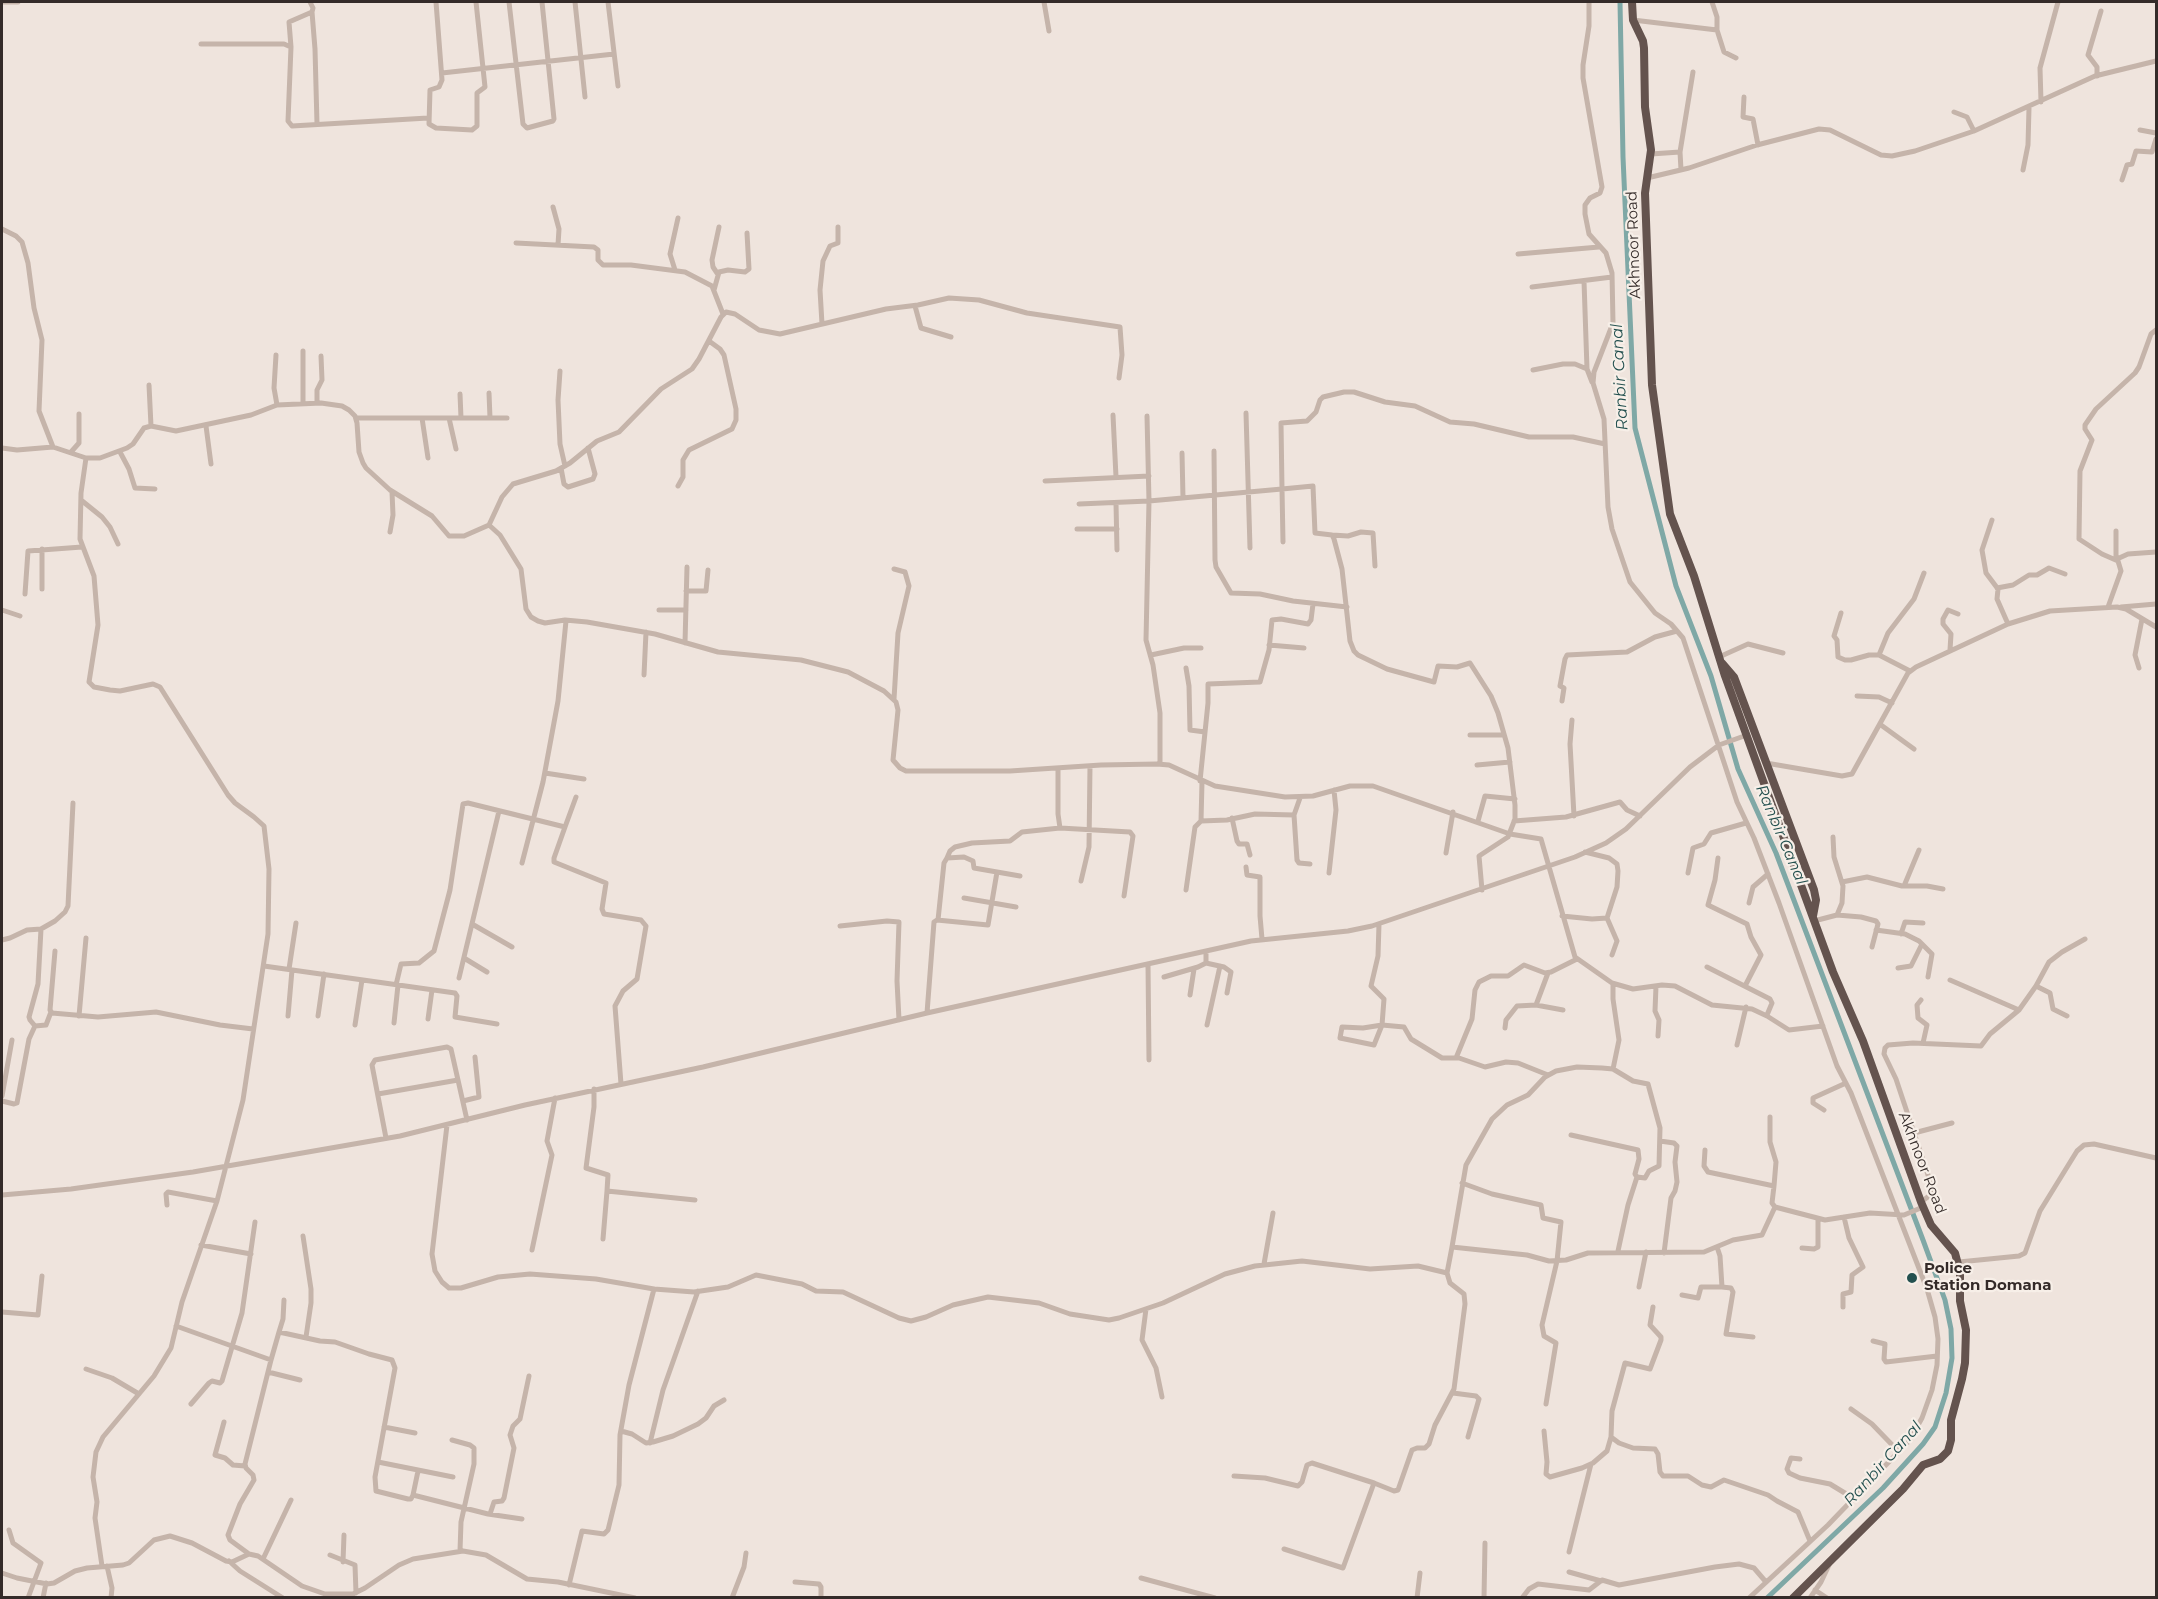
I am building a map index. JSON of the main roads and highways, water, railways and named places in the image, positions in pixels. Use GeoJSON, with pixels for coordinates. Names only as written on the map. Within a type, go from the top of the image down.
{"type":"FeatureCollection","features":[{"type":"Feature","properties":{"kind":"highway","name":"Akhnoor Road"},"geometry":{"type":"LineString","coordinates":[[1632,2],[1633,20],[1643,41],[1650,161],[1645,193],[1650,344],[1655,417],[1670,514],[1694,576],[1720,659],[1813,919],[1863,1041],[1920,1206],[1931,1225],[1951,1247],[1959,1262],[1960,1301],[1966,1330],[1965,1363],[1961,1387],[1951,1420],[1951,1440],[1948,1451],[1940,1459],[1923,1465],[1903,1489],[1815,1576]]}},
{"type":"Feature","properties":{"kind":"highway","name":"Akhnoor Road"},"geometry":{"type":"LineString","coordinates":[[1720,659],[1734,677],[1814,890],[1816,900],[1813,919]]}},
{"type":"Feature","properties":{"kind":"highway"},"geometry":{"type":"LineString","coordinates":[[1793,1598],[1815,1576]]}},
{"type":"Feature","properties":{"kind":"highway"},"geometry":{"type":"LineString","coordinates":[[1803,1598],[1815,1576]]}},
{"type":"Feature","properties":{"kind":"waterway","name":"Ranbir Canal"},"geometry":{"type":"LineString","coordinates":[[1620,2],[1623,157],[1635,428],[1676,586],[1711,676],[1738,769],[1776,853],[1923,1240],[1945,1300],[1951,1329],[1952,1358],[1946,1393],[1935,1427],[1923,1444],[1883,1488],[1767,1598]]}},
{"type":"Feature","properties":{"kind":"place","name":"Police Station Domana"},"geometry":{"type":"Point","coordinates":[1912,1278]}}]}
